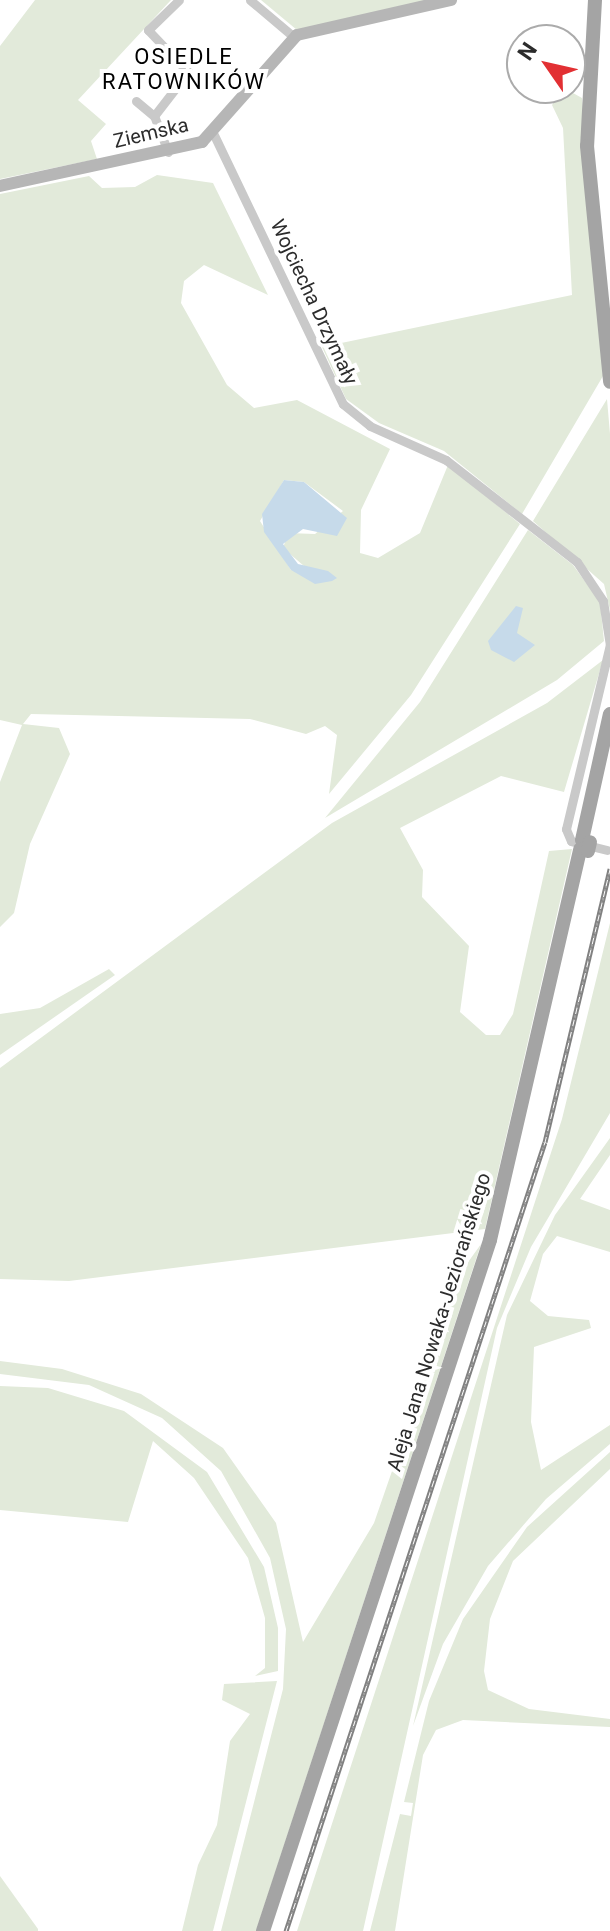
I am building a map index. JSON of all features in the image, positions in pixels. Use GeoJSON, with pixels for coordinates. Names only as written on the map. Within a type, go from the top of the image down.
{"type":"FeatureCollection","features":[{"type":"Feature","properties":{"kind":"main road"},"geometry":{"type":"LineString","coordinates":[[595,0],[587,146],[610,382]]}},
{"type":"Feature","properties":{"kind":"main road"},"geometry":{"type":"LineString","coordinates":[[603,0],[595,148],[610,306]]}},
{"type":"Feature","properties":{"kind":"main road","name":"Aleja Jana Nowaka-Jeziorańskiego"},"geometry":{"type":"LineString","coordinates":[[271,1931],[498,1242],[585,846],[610,714]]}},
{"type":"Feature","properties":{"kind":"main road","name":"Aleja Jana Nowaka-Jeziorańskiego"},"geometry":{"type":"LineString","coordinates":[[263,1931],[490,1240],[585,846],[610,756]]}},
{"type":"Feature","properties":{"kind":"street"},"geometry":{"type":"LineString","coordinates":[[154,116],[188,72],[148,30],[179,0]]}},
{"type":"Feature","properties":{"kind":"street"},"geometry":{"type":"LineString","coordinates":[[250,0],[294,37],[451,0]]}},
{"type":"Feature","properties":{"kind":"street","name":"Ziemska"},"geometry":{"type":"LineString","coordinates":[[0,186],[168,152],[214,135],[294,37]]}},
{"type":"Feature","properties":{"kind":"street"},"geometry":{"type":"LineString","coordinates":[[136,101],[154,116],[168,152]]}},
{"type":"Feature","properties":{"kind":"street","name":"Wojciecha Drzymały"},"geometry":{"type":"LineString","coordinates":[[214,135],[343,404],[370,426],[446,460],[577,562],[603,601],[610,645],[566,829],[571,841],[607,850]]}},
{"type":"Feature","properties":{"kind":"green space"},"geometry":{"type":"Polygon","coordinates":[[[35,0],[171,0],[78,100],[106,124],[91,141],[97,159],[0,179],[0,46],[35,0]]]}},
{"type":"Feature","properties":{"kind":"green space"},"geometry":{"type":"Polygon","coordinates":[[[261,0],[434,0],[297,30],[261,0]]]}},
{"type":"Feature","properties":{"kind":"green space"},"geometry":{"type":"Polygon","coordinates":[[[582,104],[603,376],[522,514],[444,451],[379,423],[346,399],[322,347],[572,295],[563,128],[552,105],[582,104]]]}},
{"type":"Feature","properties":{"kind":"green space"},"geometry":{"type":"Polygon","coordinates":[[[157,175],[213,183],[268,295],[204,265],[184,281],[181,303],[227,385],[254,408],[297,400],[390,449],[361,510],[360,553],[378,558],[420,533],[448,465],[520,524],[411,695],[329,794],[337,735],[325,726],[306,734],[250,719],[31,714],[23,724],[59,728],[70,754],[30,844],[14,913],[0,927],[0,782],[22,725],[0,720],[0,194],[89,176],[102,188],[135,187],[157,175]],[[284,480],[260,521],[291,570],[311,572],[283,548],[288,533],[315,534],[343,511],[304,482],[284,480]]]}},
{"type":"Feature","properties":{"kind":"green space"},"geometry":{"type":"Polygon","coordinates":[[[607,399],[610,434],[610,610],[604,584],[533,521],[607,399]]]}},
{"type":"Feature","properties":{"kind":"green space"},"geometry":{"type":"Polygon","coordinates":[[[528,530],[573,565],[600,602],[604,641],[557,680],[325,818],[420,702],[528,530]]]}},
{"type":"Feature","properties":{"kind":"green space"},"geometry":{"type":"Polygon","coordinates":[[[603,660],[564,792],[501,776],[400,828],[423,870],[422,897],[469,946],[460,1012],[486,1035],[500,1035],[513,1014],[549,851],[572,849],[485,1229],[69,1281],[0,1279],[0,1068],[332,823],[547,703],[603,660]]]}},
{"type":"Feature","properties":{"kind":"green space"},"geometry":{"type":"Polygon","coordinates":[[[610,923],[610,1113],[531,1247],[497,1328],[363,1931],[297,1931],[562,1119],[610,923]]]}},
{"type":"Feature","properties":{"kind":"green space"},"geometry":{"type":"Polygon","coordinates":[[[109,969],[115,975],[0,1055],[0,1014],[40,1008],[109,969]]]}},
{"type":"Feature","properties":{"kind":"green space"},"geometry":{"type":"Polygon","coordinates":[[[610,1138],[610,1155],[580,1199],[610,1210],[610,1252],[557,1236],[543,1254],[530,1301],[548,1316],[589,1320],[591,1328],[534,1347],[531,1422],[541,1470],[610,1425],[610,1444],[546,1499],[488,1566],[443,1644],[413,1726],[507,1315],[555,1215],[610,1138]]]}},
{"type":"Feature","properties":{"kind":"green space"},"geometry":{"type":"Polygon","coordinates":[[[481,1244],[256,1931],[221,1931],[283,1689],[286,1629],[270,1558],[221,1471],[162,1418],[89,1385],[0,1374],[0,1361],[62,1369],[141,1394],[223,1448],[276,1523],[303,1642],[374,1523],[461,1272],[481,1244]]]}},
{"type":"Feature","properties":{"kind":"green space"},"geometry":{"type":"Polygon","coordinates":[[[0,1386],[48,1388],[124,1411],[207,1472],[264,1567],[278,1628],[278,1671],[255,1676],[265,1668],[265,1618],[248,1558],[194,1478],[153,1441],[128,1522],[0,1510],[0,1386]]]}},
{"type":"Feature","properties":{"kind":"green space"},"geometry":{"type":"Polygon","coordinates":[[[610,1452],[610,1469],[513,1561],[490,1619],[484,1671],[488,1690],[529,1709],[610,1719],[610,1727],[463,1720],[436,1730],[423,1755],[395,1931],[370,1931],[400,1814],[411,1816],[413,1803],[404,1802],[429,1701],[463,1619],[527,1527],[610,1452]]]}},
{"type":"Feature","properties":{"kind":"green space"},"geometry":{"type":"Polygon","coordinates":[[[277,1681],[213,1931],[182,1931],[198,1865],[217,1825],[230,1741],[250,1714],[222,1700],[224,1684],[277,1681]]]}},
{"type":"Feature","properties":{"kind":"green space"},"geometry":{"type":"Polygon","coordinates":[[[0,1876],[38,1929],[38,1931],[0,1931],[0,1876]]]}},
{"type":"Feature","properties":{"kind":"water"},"geometry":{"type":"Polygon","coordinates":[[[284,480],[304,482],[347,518],[337,536],[303,529],[283,544],[298,564],[328,571],[337,578],[332,581],[315,584],[291,570],[264,532],[262,514],[284,480]]]}},
{"type":"Feature","properties":{"kind":"water"},"geometry":{"type":"Polygon","coordinates":[[[516,606],[523,608],[517,633],[535,645],[514,662],[491,650],[488,641],[516,606]]]}},
{"type":"Feature","properties":{"kind":"railway"},"geometry":{"type":"LineString","coordinates":[[286,1931],[545,1142],[610,869]]}},
{"type":"Feature","properties":{"kind":"district","name":"OSIEDLE RATOWNIKÓW"},"geometry":{"type":"Point","coordinates":[184,68]}}]}
